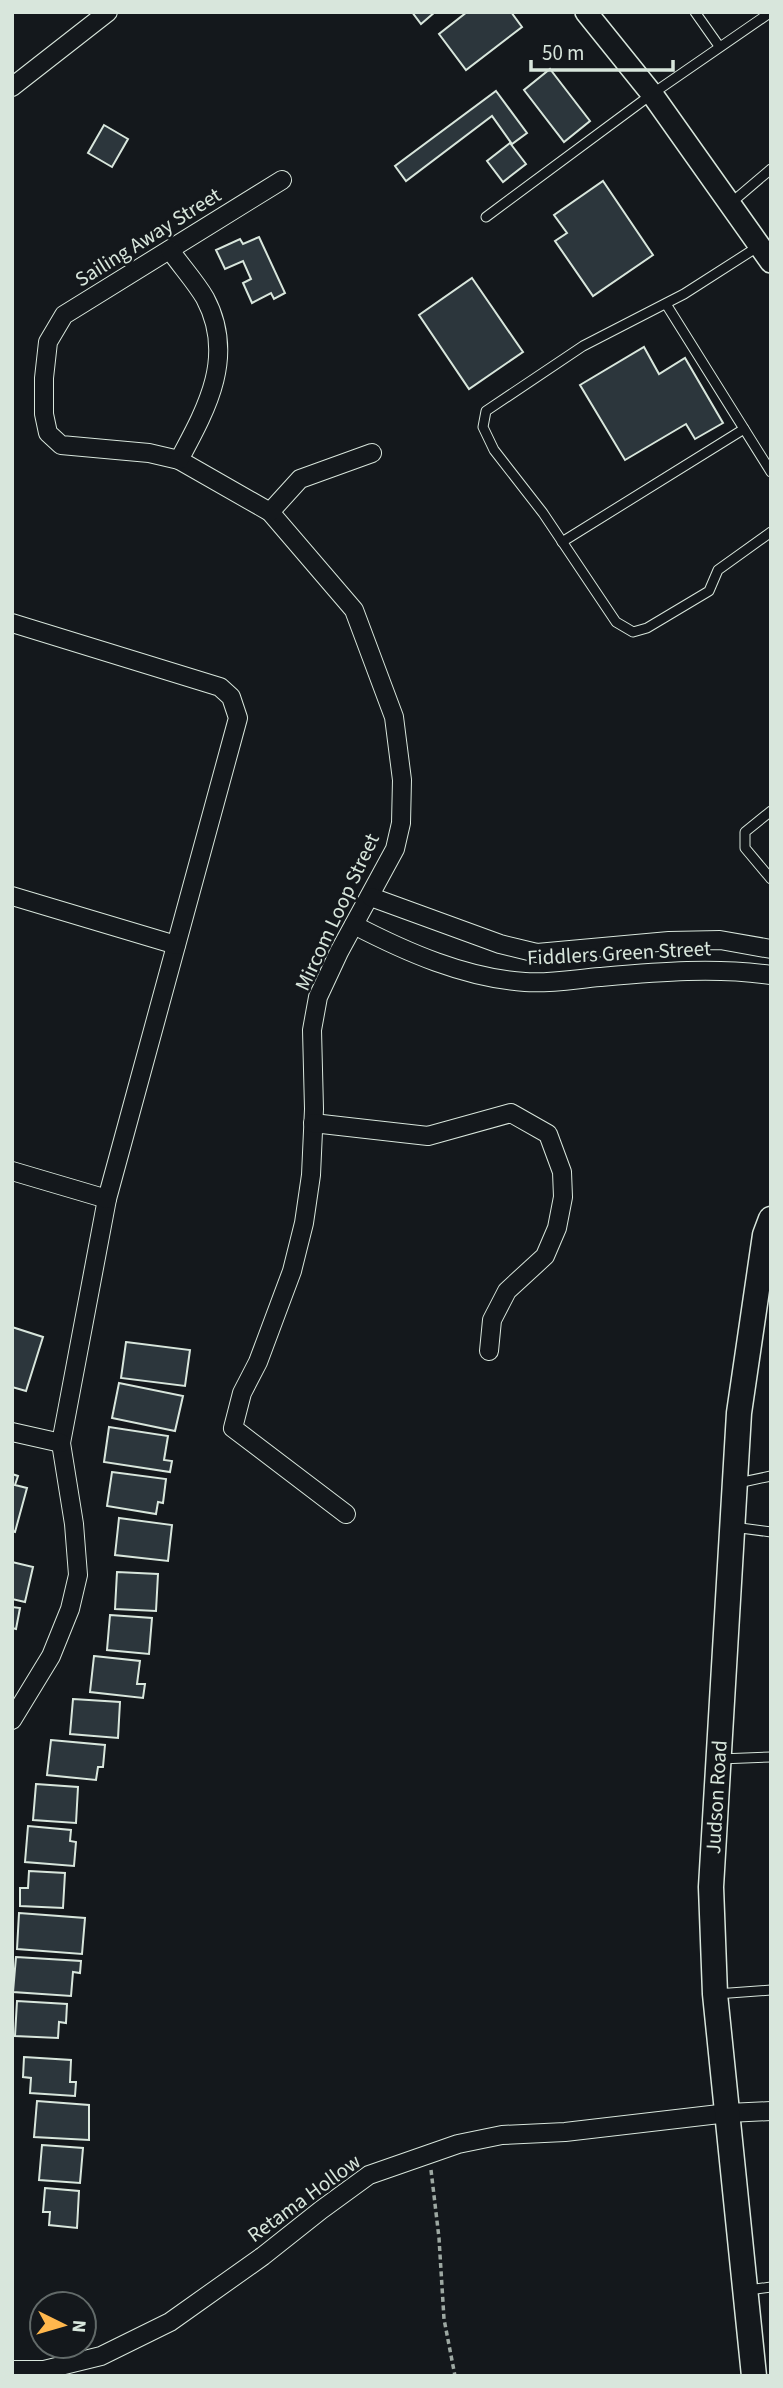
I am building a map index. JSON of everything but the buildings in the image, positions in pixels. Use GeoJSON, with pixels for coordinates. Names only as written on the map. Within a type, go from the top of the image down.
{"type":"FeatureCollection","features":[{"type":"Feature","properties":{"kind":"main road","name":"Judson Road"},"geometry":{"type":"LineString","coordinates":[[754,2376],[715,1994],[711,1887],[739,1413],[765,1235],[771,1219]]}},
{"type":"Feature","properties":{"kind":"street"},"geometry":{"type":"LineString","coordinates":[[12,87],[108,12]]}},
{"type":"Feature","properties":{"kind":"street"},"geometry":{"type":"LineString","coordinates":[[586,12],[652,94],[765,254]]}},
{"type":"Feature","properties":{"kind":"street","name":"Sailing Away Street"},"geometry":{"type":"LineString","coordinates":[[130,451],[61,445],[48,433],[44,414],[44,378],[48,342],[64,315],[282,180]]}},
{"type":"Feature","properties":{"kind":"street"},"geometry":{"type":"LineString","coordinates":[[170,250],[205,299],[218,333],[219,360],[213,389],[204,414],[179,460]]}},
{"type":"Feature","properties":{"kind":"street","name":"Mircom Loop Street"},"geometry":{"type":"LineString","coordinates":[[130,451],[179,460],[270,512],[355,610],[394,716],[402,780],[401,823],[395,849],[318,997],[312,1030],[312,1175],[304,1223],[292,1271],[258,1362],[242,1393],[233,1427],[346,1514]]}},
{"type":"Feature","properties":{"kind":"street"},"geometry":{"type":"LineString","coordinates":[[270,512],[300,480],[372,453]]}},
{"type":"Feature","properties":{"kind":"street"},"geometry":{"type":"LineString","coordinates":[[12,623],[220,687],[231,697],[238,718],[107,1199],[61,1443],[74,1524],[78,1575],[70,1609],[51,1656],[12,1720]]}},
{"type":"Feature","properties":{"kind":"street"},"geometry":{"type":"LineString","coordinates":[[12,896],[176,946]]}},
{"type":"Feature","properties":{"kind":"street","name":"Fiddlers Green Street"},"geometry":{"type":"LineString","coordinates":[[371,897],[500,944],[537,953],[669,941],[720,940],[771,949]]}},
{"type":"Feature","properties":{"kind":"street","name":"Fiddlers Green Street"},"geometry":{"type":"LineString","coordinates":[[354,925],[393,945],[465,971],[528,983],[685,970],[737,970],[771,975]]}},
{"type":"Feature","properties":{"kind":"street"},"geometry":{"type":"LineString","coordinates":[[313,1123],[428,1136],[511,1113],[548,1133],[562,1172],[563,1196],[557,1228],[545,1256],[507,1291],[492,1320],[489,1351]]}},
{"type":"Feature","properties":{"kind":"street"},"geometry":{"type":"LineString","coordinates":[[12,1171],[107,1199]]}},
{"type":"Feature","properties":{"kind":"street"},"geometry":{"type":"LineString","coordinates":[[12,1432],[61,1443]]}},
{"type":"Feature","properties":{"kind":"street","name":"Retama Hollow"},"geometry":{"type":"LineString","coordinates":[[12,2370],[44,2370],[101,2356],[170,2322],[263,2256],[369,2175],[458,2144],[502,2135],[565,2132],[728,2113],[771,2111]]}},
{"type":"Feature","properties":{"kind":"lane"},"geometry":{"type":"LineString","coordinates":[[695,12],[719,46]]}},
{"type":"Feature","properties":{"kind":"lane"},"geometry":{"type":"LineString","coordinates":[[486,218],[652,94],[771,12]]}},
{"type":"Feature","properties":{"kind":"lane"},"geometry":{"type":"LineString","coordinates":[[729,204],[771,169]]}},
{"type":"Feature","properties":{"kind":"lane"},"geometry":{"type":"LineString","coordinates":[[765,254],[583,346],[486,411],[483,427],[494,450],[543,513],[616,622],[633,632],[647,628],[709,591],[718,570],[771,533]]}},
{"type":"Feature","properties":{"kind":"lane"},"geometry":{"type":"LineString","coordinates":[[666,304],[771,472]]}},
{"type":"Feature","properties":{"kind":"lane"},"geometry":{"type":"LineString","coordinates":[[562,542],[744,429]]}},
{"type":"Feature","properties":{"kind":"lane"},"geometry":{"type":"LineString","coordinates":[[771,811],[745,832],[745,848],[771,879]]}},
{"type":"Feature","properties":{"kind":"lane"},"geometry":{"type":"LineString","coordinates":[[734,1484],[771,1476]]}},
{"type":"Feature","properties":{"kind":"lane"},"geometry":{"type":"LineString","coordinates":[[732,1527],[771,1532]]}},
{"type":"Feature","properties":{"kind":"lane"},"geometry":{"type":"LineString","coordinates":[[717,1759],[771,1757]]}},
{"type":"Feature","properties":{"kind":"lane"},"geometry":{"type":"LineString","coordinates":[[715,1994],[771,1990]]}},
{"type":"Feature","properties":{"kind":"lane"},"geometry":{"type":"LineString","coordinates":[[744,2291],[771,2287]]}},
{"type":"Feature","properties":{"kind":"path"},"geometry":{"type":"LineString","coordinates":[[429,2154],[439,2238],[444,2319],[454,2376]]}}]}
